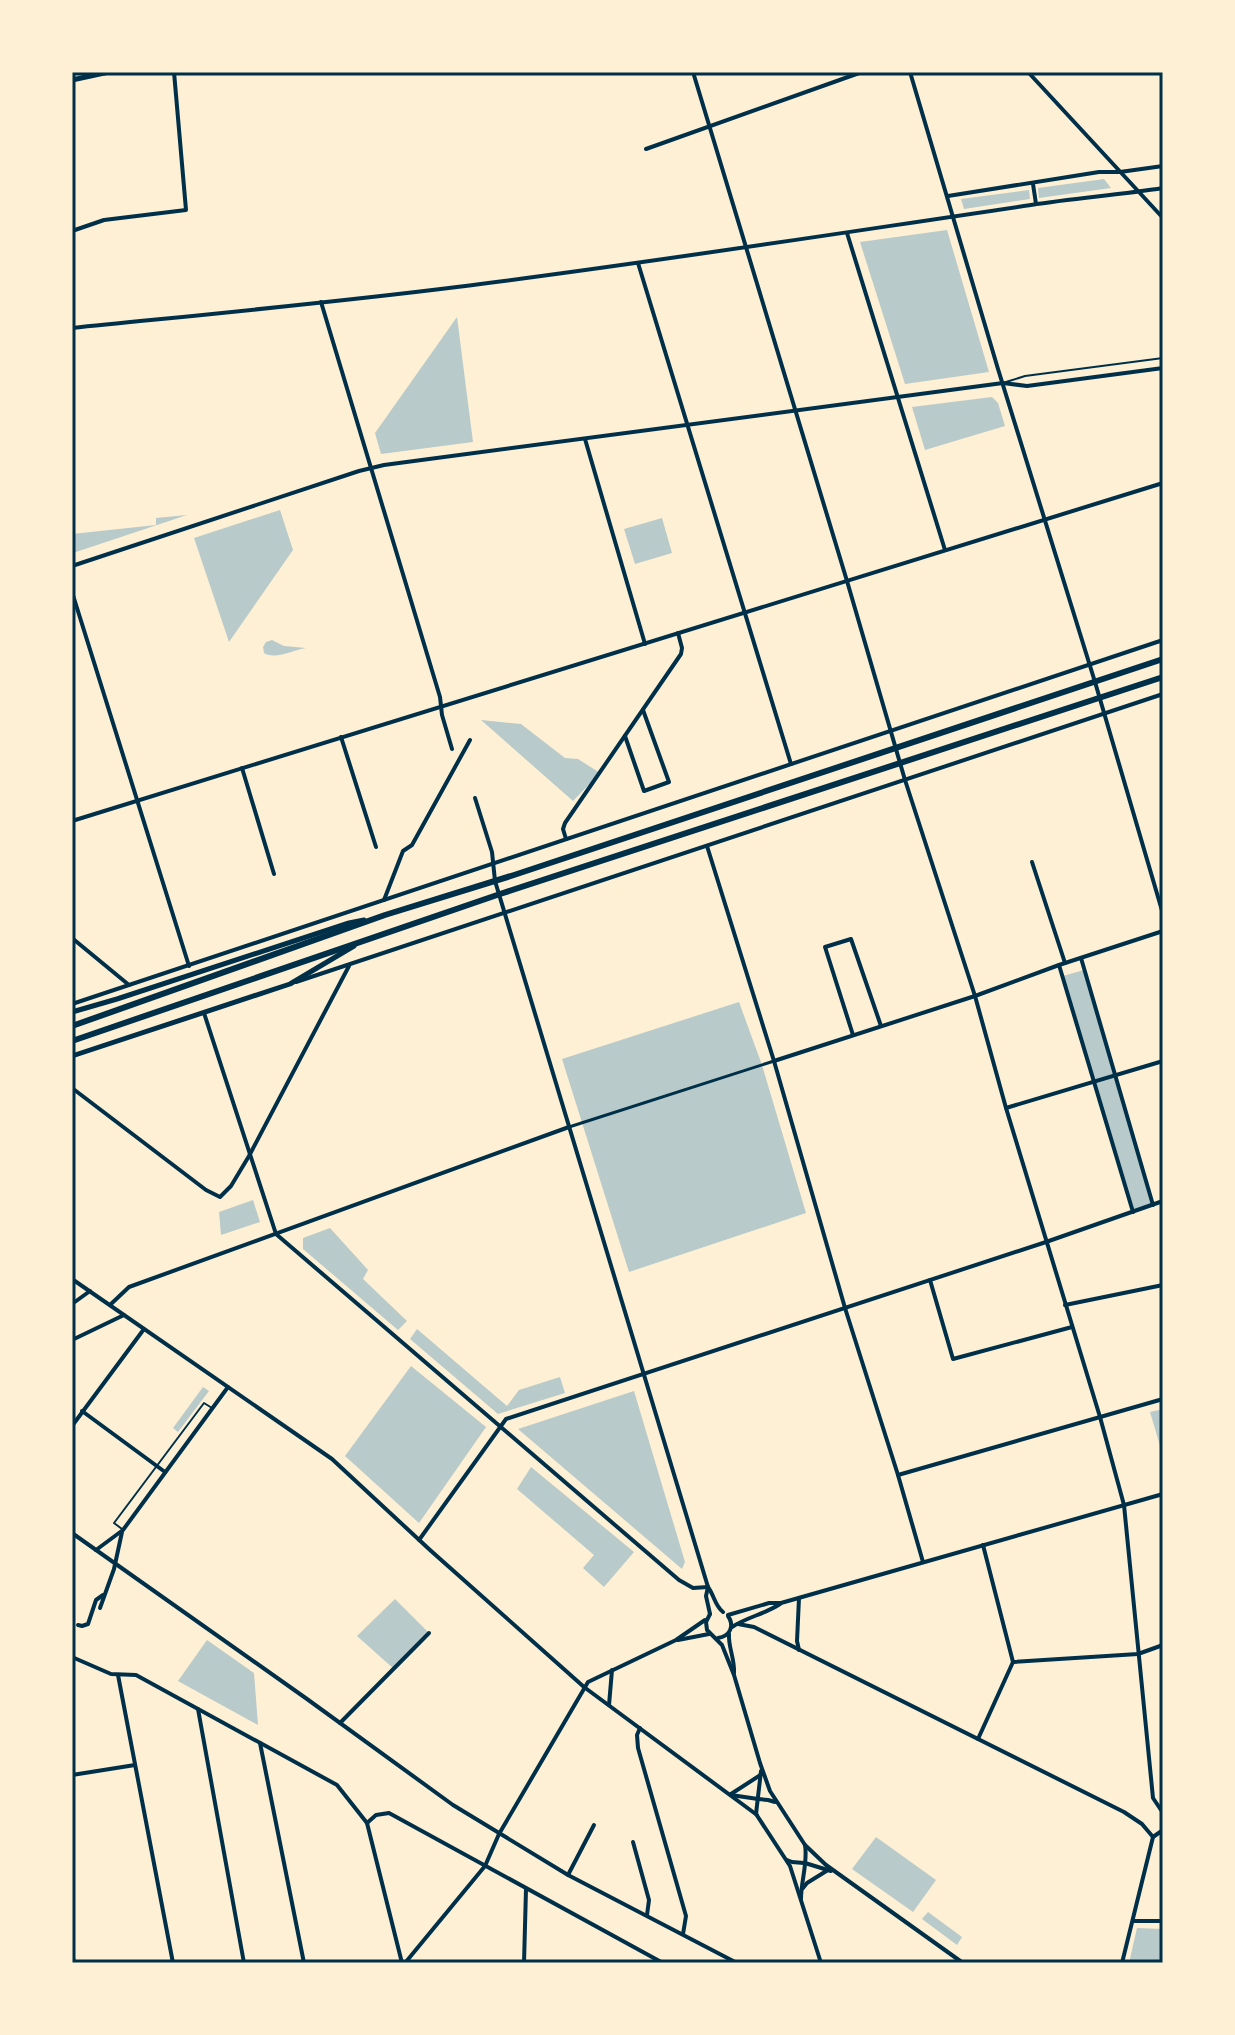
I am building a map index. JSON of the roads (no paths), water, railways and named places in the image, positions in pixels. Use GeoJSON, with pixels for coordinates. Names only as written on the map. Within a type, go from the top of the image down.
{"type":"FeatureCollection","features":[{"type":"Feature","properties":{"kind":"main road"},"geometry":{"type":"LineString","coordinates":[[72,80],[109,72]]}},
{"type":"Feature","properties":{"kind":"main road"},"geometry":{"type":"LineString","coordinates":[[72,1026],[381,917],[1163,659]]}},
{"type":"Feature","properties":{"kind":"main road"},"geometry":{"type":"LineString","coordinates":[[72,1041],[500,894],[1163,677]]}},
{"type":"Feature","properties":{"kind":"main road"},"geometry":{"type":"LineString","coordinates":[[72,1012],[349,923],[381,917]]}},
{"type":"Feature","properties":{"kind":"main road"},"geometry":{"type":"LineString","coordinates":[[72,1056],[290,984],[369,938]]}},
{"type":"Feature","properties":{"kind":"street"},"geometry":{"type":"LineString","coordinates":[[72,231],[104,220],[186,210],[174,72]]}},
{"type":"Feature","properties":{"kind":"street"},"geometry":{"type":"LineString","coordinates":[[693,72],[905,780],[975,996],[1124,1505],[1153,1798],[1163,1813]]}},
{"type":"Feature","properties":{"kind":"street"},"geometry":{"type":"LineString","coordinates":[[646,149],[862,72]]}},
{"type":"Feature","properties":{"kind":"street"},"geometry":{"type":"LineString","coordinates":[[910,72],[1044,520],[1101,698],[1163,914]]}},
{"type":"Feature","properties":{"kind":"street"},"geometry":{"type":"LineString","coordinates":[[1028,72],[1163,218]]}},
{"type":"Feature","properties":{"kind":"street"},"geometry":{"type":"LineString","coordinates":[[948,196],[1099,172],[1163,166]]}},
{"type":"Feature","properties":{"kind":"street"},"geometry":{"type":"LineString","coordinates":[[1033,184],[1036,204]]}},
{"type":"Feature","properties":{"kind":"street"},"geometry":{"type":"LineString","coordinates":[[72,328],[457,287],[1163,188]]}},
{"type":"Feature","properties":{"kind":"street"},"geometry":{"type":"LineString","coordinates":[[847,233],[945,550]]}},
{"type":"Feature","properties":{"kind":"street"},"geometry":{"type":"LineString","coordinates":[[638,263],[791,764]]}},
{"type":"Feature","properties":{"kind":"street"},"geometry":{"type":"LineString","coordinates":[[321,302],[440,697],[452,749]]}},
{"type":"Feature","properties":{"kind":"street"},"geometry":{"type":"LineString","coordinates":[[72,566],[371,468],[1003,383],[1027,386],[1163,368]]}},
{"type":"Feature","properties":{"kind":"street"},"geometry":{"type":"LineString","coordinates":[[585,438],[645,644]]}},
{"type":"Feature","properties":{"kind":"street"},"geometry":{"type":"LineString","coordinates":[[72,821],[1163,483]]}},
{"type":"Feature","properties":{"kind":"street"},"geometry":{"type":"LineString","coordinates":[[72,592],[189,966]]}},
{"type":"Feature","properties":{"kind":"street"},"geometry":{"type":"LineString","coordinates":[[566,839],[565,823],[681,654],[678,633]]}},
{"type":"Feature","properties":{"kind":"street"},"geometry":{"type":"LineString","coordinates":[[72,1004],[1163,640]]}},
{"type":"Feature","properties":{"kind":"street"},"geometry":{"type":"LineString","coordinates":[[290,984],[1163,694]]}},
{"type":"Feature","properties":{"kind":"street"},"geometry":{"type":"LineString","coordinates":[[625,736],[644,791],[669,782],[643,710]]}},
{"type":"Feature","properties":{"kind":"street"},"geometry":{"type":"LineString","coordinates":[[341,737],[376,847]]}},
{"type":"Feature","properties":{"kind":"street"},"geometry":{"type":"LineString","coordinates":[[384,900],[403,851],[412,845],[470,740]]}},
{"type":"Feature","properties":{"kind":"street"},"geometry":{"type":"LineString","coordinates":[[242,768],[274,874]]}},
{"type":"Feature","properties":{"kind":"street"},"geometry":{"type":"LineString","coordinates":[[475,798],[492,852],[495,881],[708,1587],[719,1608],[731,1620],[729,1641],[735,1663],[734,1675]]}},
{"type":"Feature","properties":{"kind":"street"},"geometry":{"type":"LineString","coordinates":[[707,846],[923,1562]]}},
{"type":"Feature","properties":{"kind":"street"},"geometry":{"type":"LineString","coordinates":[[1032,862],[1133,1212]]}},
{"type":"Feature","properties":{"kind":"street"},"geometry":{"type":"LineString","coordinates":[[110,1305],[129,1287],[569,1127],[975,996],[1163,931]]}},
{"type":"Feature","properties":{"kind":"street"},"geometry":{"type":"LineString","coordinates":[[72,938],[129,985]]}},
{"type":"Feature","properties":{"kind":"street"},"geometry":{"type":"LineString","coordinates":[[853,1035],[825,947],[851,939],[881,1026]]}},
{"type":"Feature","properties":{"kind":"street"},"geometry":{"type":"LineString","coordinates":[[1081,958],[1153,1205]]}},
{"type":"Feature","properties":{"kind":"street"},"geometry":{"type":"LineString","coordinates":[[72,1088],[206,1190],[220,1197],[231,1186],[249,1156],[351,964]]}},
{"type":"Feature","properties":{"kind":"street"},"geometry":{"type":"LineString","coordinates":[[204,1013],[276,1234],[679,1580],[693,1588],[708,1587]]}},
{"type":"Feature","properties":{"kind":"street"},"geometry":{"type":"LineString","coordinates":[[1006,1108],[1163,1061]]}},
{"type":"Feature","properties":{"kind":"street"},"geometry":{"type":"LineString","coordinates":[[419,1540],[506,1419],[1163,1201]]}},
{"type":"Feature","properties":{"kind":"street"},"geometry":{"type":"LineString","coordinates":[[72,1279],[332,1459],[584,1687],[758,1817],[786,1858],[821,1963]]}},
{"type":"Feature","properties":{"kind":"street"},"geometry":{"type":"LineString","coordinates":[[930,1280],[953,1359],[1072,1327]]}},
{"type":"Feature","properties":{"kind":"street"},"geometry":{"type":"LineString","coordinates":[[1065,1305],[1163,1285]]}},
{"type":"Feature","properties":{"kind":"street"},"geometry":{"type":"LineString","coordinates":[[72,1304],[90,1291]]}},
{"type":"Feature","properties":{"kind":"street"},"geometry":{"type":"LineString","coordinates":[[72,1340],[124,1315]]}},
{"type":"Feature","properties":{"kind":"street"},"geometry":{"type":"LineString","coordinates":[[72,1426],[144,1329]]}},
{"type":"Feature","properties":{"kind":"street"},"geometry":{"type":"LineString","coordinates":[[96,1550],[123,1530],[228,1387]]}},
{"type":"Feature","properties":{"kind":"street"},"geometry":{"type":"LineString","coordinates":[[898,1475],[1163,1399]]}},
{"type":"Feature","properties":{"kind":"street"},"geometry":{"type":"LineString","coordinates":[[82,1411],[165,1472]]}},
{"type":"Feature","properties":{"kind":"street"},"geometry":{"type":"LineString","coordinates":[[403,1963],[485,1866],[499,1834],[588,1682],[676,1640],[716,1611],[726,1614],[781,1603],[1163,1494]]}},
{"type":"Feature","properties":{"kind":"street"},"geometry":{"type":"LineString","coordinates":[[100,1608],[123,1530]]}},
{"type":"Feature","properties":{"kind":"street"},"geometry":{"type":"LineString","coordinates":[[72,1533],[453,1805],[568,1875],[737,1963]]}},
{"type":"Feature","properties":{"kind":"street"},"geometry":{"type":"LineString","coordinates":[[978,1739],[1013,1662],[983,1545]]}},
{"type":"Feature","properties":{"kind":"street"},"geometry":{"type":"LineString","coordinates":[[708,1587],[705,1625],[722,1645],[762,1771],[778,1805],[804,1843],[821,1861],[963,1963]]}},
{"type":"Feature","properties":{"kind":"street"},"geometry":{"type":"LineString","coordinates":[[78,1625],[88,1624],[96,1600],[105,1594]]}},
{"type":"Feature","properties":{"kind":"street"},"geometry":{"type":"LineString","coordinates":[[799,1598],[799,1650]]}},
{"type":"Feature","properties":{"kind":"street"},"geometry":{"type":"LineString","coordinates":[[676,1640],[724,1637],[732,1628],[781,1603]]}},
{"type":"Feature","properties":{"kind":"street"},"geometry":{"type":"LineString","coordinates":[[732,1628],[749,1625],[1124,1812],[1142,1824],[1153,1837]]}},
{"type":"Feature","properties":{"kind":"street"},"geometry":{"type":"LineString","coordinates":[[340,1723],[429,1633]]}},
{"type":"Feature","properties":{"kind":"street"},"geometry":{"type":"LineString","coordinates":[[1013,1662],[1138,1654],[1163,1645]]}},
{"type":"Feature","properties":{"kind":"street"},"geometry":{"type":"LineString","coordinates":[[72,1657],[111,1674],[136,1675],[337,1785],[367,1823],[403,1963]]}},
{"type":"Feature","properties":{"kind":"street"},"geometry":{"type":"LineString","coordinates":[[609,1705],[612,1670]]}},
{"type":"Feature","properties":{"kind":"street"},"geometry":{"type":"LineString","coordinates":[[118,1674],[173,1963]]}},
{"type":"Feature","properties":{"kind":"street"},"geometry":{"type":"LineString","coordinates":[[198,1709],[244,1963]]}},
{"type":"Feature","properties":{"kind":"street"},"geometry":{"type":"LineString","coordinates":[[640,1728],[638,1748],[686,1916],[683,1934]]}},
{"type":"Feature","properties":{"kind":"street"},"geometry":{"type":"LineString","coordinates":[[260,1743],[304,1963]]}},
{"type":"Feature","properties":{"kind":"street"},"geometry":{"type":"LineString","coordinates":[[72,1775],[135,1765]]}},
{"type":"Feature","properties":{"kind":"street"},"geometry":{"type":"LineString","coordinates":[[728,1794],[762,1771]]}},
{"type":"Feature","properties":{"kind":"street"},"geometry":{"type":"LineString","coordinates":[[758,1817],[756,1807],[762,1771]]}},
{"type":"Feature","properties":{"kind":"street"},"geometry":{"type":"LineString","coordinates":[[728,1794],[772,1801],[778,1805]]}},
{"type":"Feature","properties":{"kind":"street"},"geometry":{"type":"LineString","coordinates":[[756,1807],[765,1800]]}},
{"type":"Feature","properties":{"kind":"street"},"geometry":{"type":"LineString","coordinates":[[367,1823],[376,1815],[389,1813],[663,1963]]}},
{"type":"Feature","properties":{"kind":"street"},"geometry":{"type":"LineString","coordinates":[[568,1875],[594,1825]]}},
{"type":"Feature","properties":{"kind":"street"},"geometry":{"type":"LineString","coordinates":[[1122,1963],[1153,1837],[1163,1830]]}},
{"type":"Feature","properties":{"kind":"street"},"geometry":{"type":"LineString","coordinates":[[633,1842],[649,1900],[647,1915]]}},
{"type":"Feature","properties":{"kind":"street"},"geometry":{"type":"LineString","coordinates":[[801,1899],[804,1843]]}},
{"type":"Feature","properties":{"kind":"street"},"geometry":{"type":"LineString","coordinates":[[797,1863],[805,1856]]}},
{"type":"Feature","properties":{"kind":"street"},"geometry":{"type":"LineString","coordinates":[[786,1858],[840,1875]]}},
{"type":"Feature","properties":{"kind":"street"},"geometry":{"type":"LineString","coordinates":[[801,1890],[828,1870]]}},
{"type":"Feature","properties":{"kind":"street"},"geometry":{"type":"LineString","coordinates":[[524,1963],[526,1888]]}},
{"type":"Feature","properties":{"kind":"street"},"geometry":{"type":"LineString","coordinates":[[1134,1921],[1163,1921]]}},
{"type":"Feature","properties":{"kind":"street"},"geometry":{"type":"LineString","coordinates":[[72,1952],[74,1963]]}},
{"type":"Feature","properties":{"kind":"lane"},"geometry":{"type":"LineString","coordinates":[[1003,383],[1025,376],[1163,358]]}},
{"type":"Feature","properties":{"kind":"lane"},"geometry":{"type":"LineString","coordinates":[[123,1530],[114,1523],[204,1403],[213,1409]]}}]}
